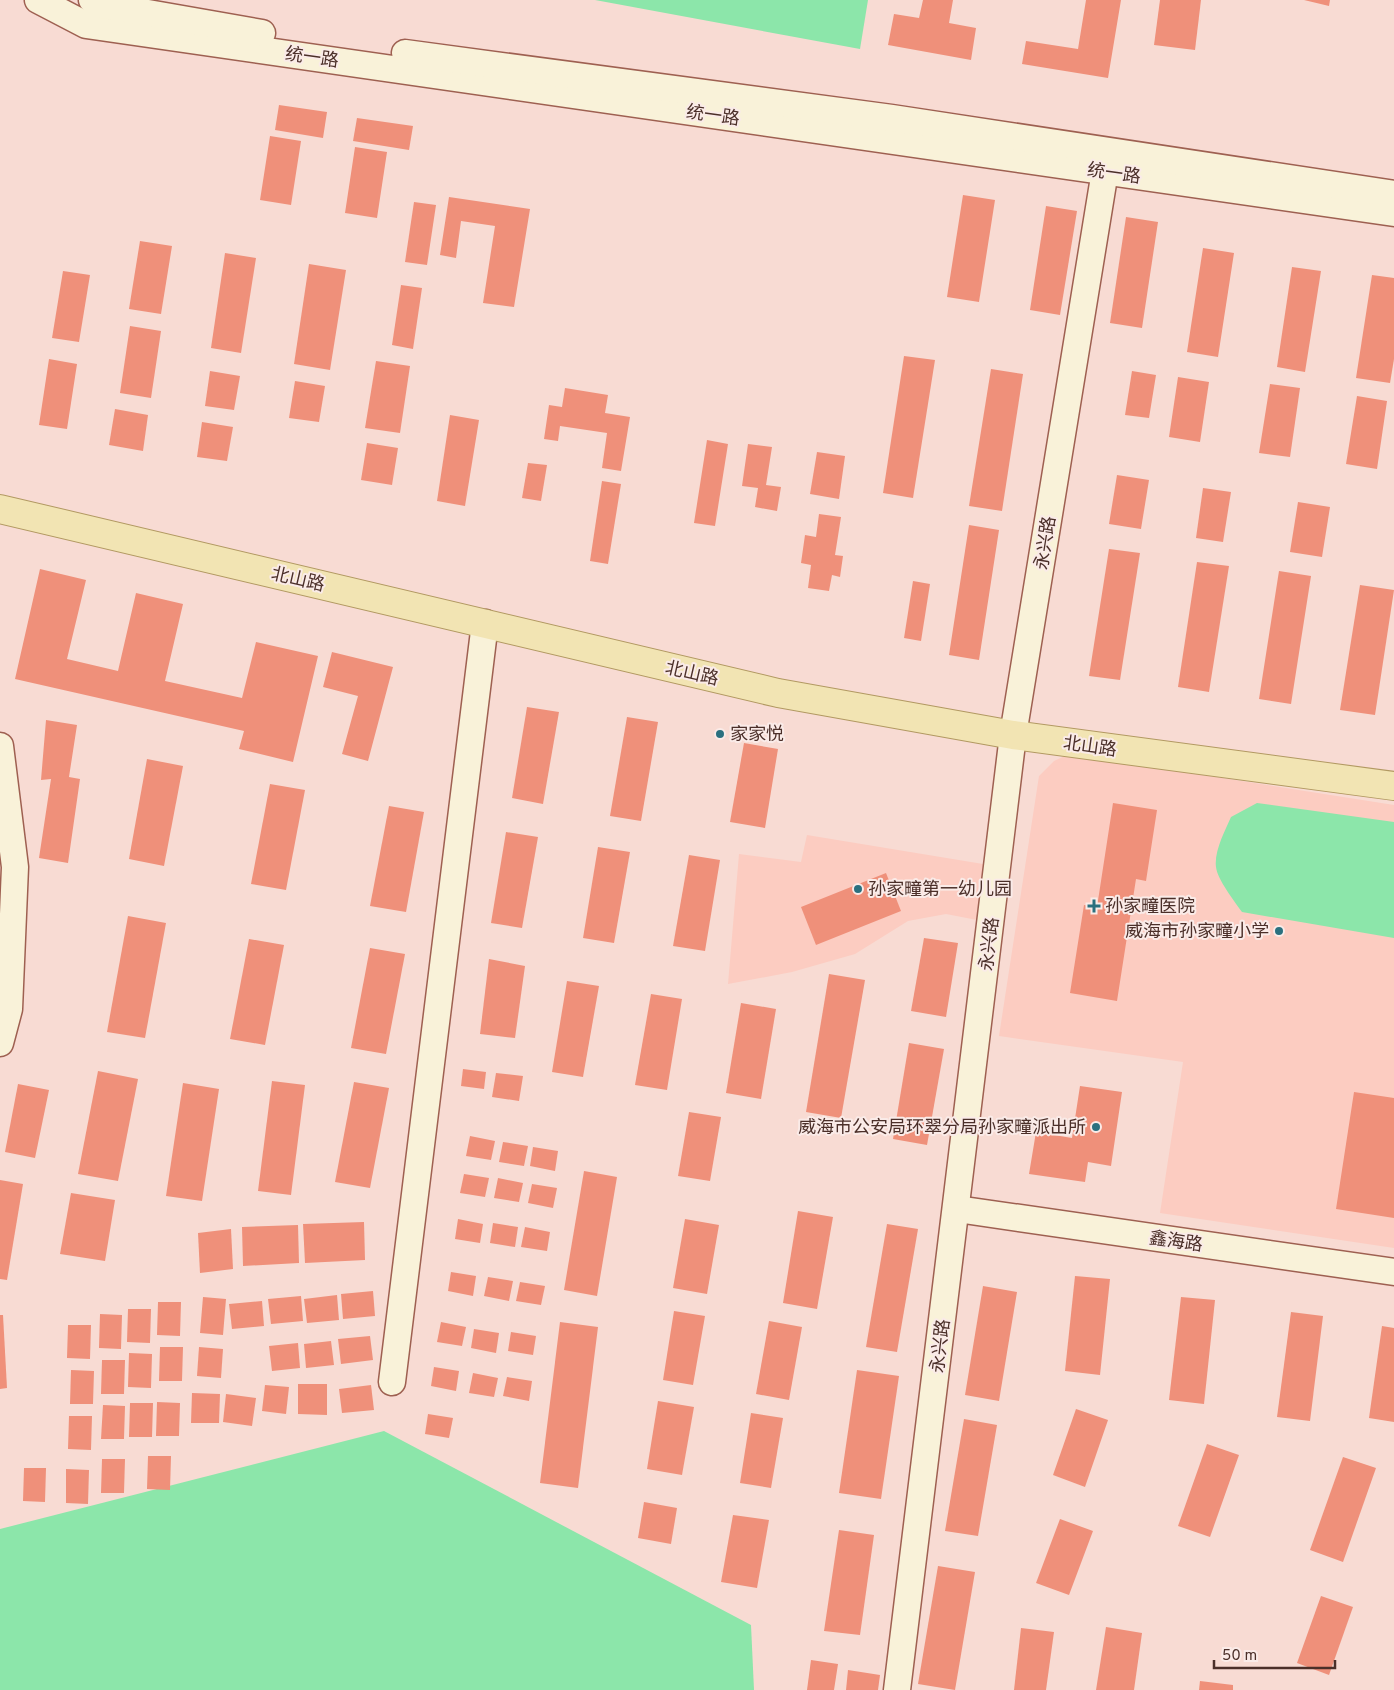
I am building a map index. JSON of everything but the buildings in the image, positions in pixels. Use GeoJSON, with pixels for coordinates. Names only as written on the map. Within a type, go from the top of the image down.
{"type":"FeatureCollection","features":[{"type":"Feature","properties":{"kind":"main road","name":"北山路"},"geometry":{"type":"LineString","coordinates":[[0,509],[778,694],[1014,735],[1394,786]]}},
{"type":"Feature","properties":{"kind":"street","name":"统一路"},"geometry":{"type":"LineString","coordinates":[[38,0],[86,25],[1394,213]]}},
{"type":"Feature","properties":{"kind":"street","name":"统一路"},"geometry":{"type":"LineString","coordinates":[[92,0],[102,5],[285,37],[892,118],[1394,194]]}},
{"type":"Feature","properties":{"kind":"street","name":"永兴路"},"geometry":{"type":"LineString","coordinates":[[897,1690],[1014,735],[1104,171]]}},
{"type":"Feature","properties":{"kind":"street"},"geometry":{"type":"LineString","coordinates":[[392,1382],[485,623]]}},
{"type":"Feature","properties":{"kind":"street"},"geometry":{"type":"LineString","coordinates":[[0,746],[15,867],[9,1009],[0,1043]]}},
{"type":"Feature","properties":{"kind":"street","name":"鑫海路"},"geometry":{"type":"LineString","coordinates":[[957,1210],[1394,1272]]}},
{"type":"Feature","properties":{"kind":"shaded area","name":"威海市孙家疃小学"},"geometry":{"type":"Polygon","coordinates":[[[1069,754],[1394,805],[1394,1248],[1160,1213],[1183,1062],[999,1036],[1039,776],[1054,761],[1069,754]]]}},
{"type":"Feature","properties":{"kind":"shaded area","name":"孙家疃第一幼儿园"},"geometry":{"type":"Polygon","coordinates":[[[807,835],[983,864],[977,920],[946,914],[908,921],[855,954],[792,972],[728,984],[739,854],[801,862],[807,835]]]}},
{"type":"Feature","properties":{"kind":"green space"},"geometry":{"type":"Polygon","coordinates":[[[595,0],[868,0],[860,49],[595,0]]]}},
{"type":"Feature","properties":{"kind":"green space"},"geometry":{"type":"Polygon","coordinates":[[[1257,803],[1394,822],[1394,938],[1242,912],[1220,878],[1217,872],[1216,861],[1220,841],[1231,817],[1257,803]]]}},
{"type":"Feature","properties":{"kind":"green space"},"geometry":{"type":"Polygon","coordinates":[[[384,1431],[751,1625],[754,1690],[0,1690],[0,1529],[384,1431]]]}},
{"type":"Feature","properties":{"kind":"place","name":"家家悦"},"geometry":{"type":"Point","coordinates":[720,734]}},
{"type":"Feature","properties":{"kind":"place","name":"孙家疃第一幼儿园"},"geometry":{"type":"Point","coordinates":[858,889]}},
{"type":"Feature","properties":{"kind":"place","name":"孙家疃医院"},"geometry":{"type":"Point","coordinates":[1094,906]}},
{"type":"Feature","properties":{"kind":"place","name":"威海市孙家疃小学"},"geometry":{"type":"Point","coordinates":[1279,931]}},
{"type":"Feature","properties":{"kind":"place","name":"威海市公安局环翠分局孙家疃派出所"},"geometry":{"type":"Point","coordinates":[1096,1127]}}]}
